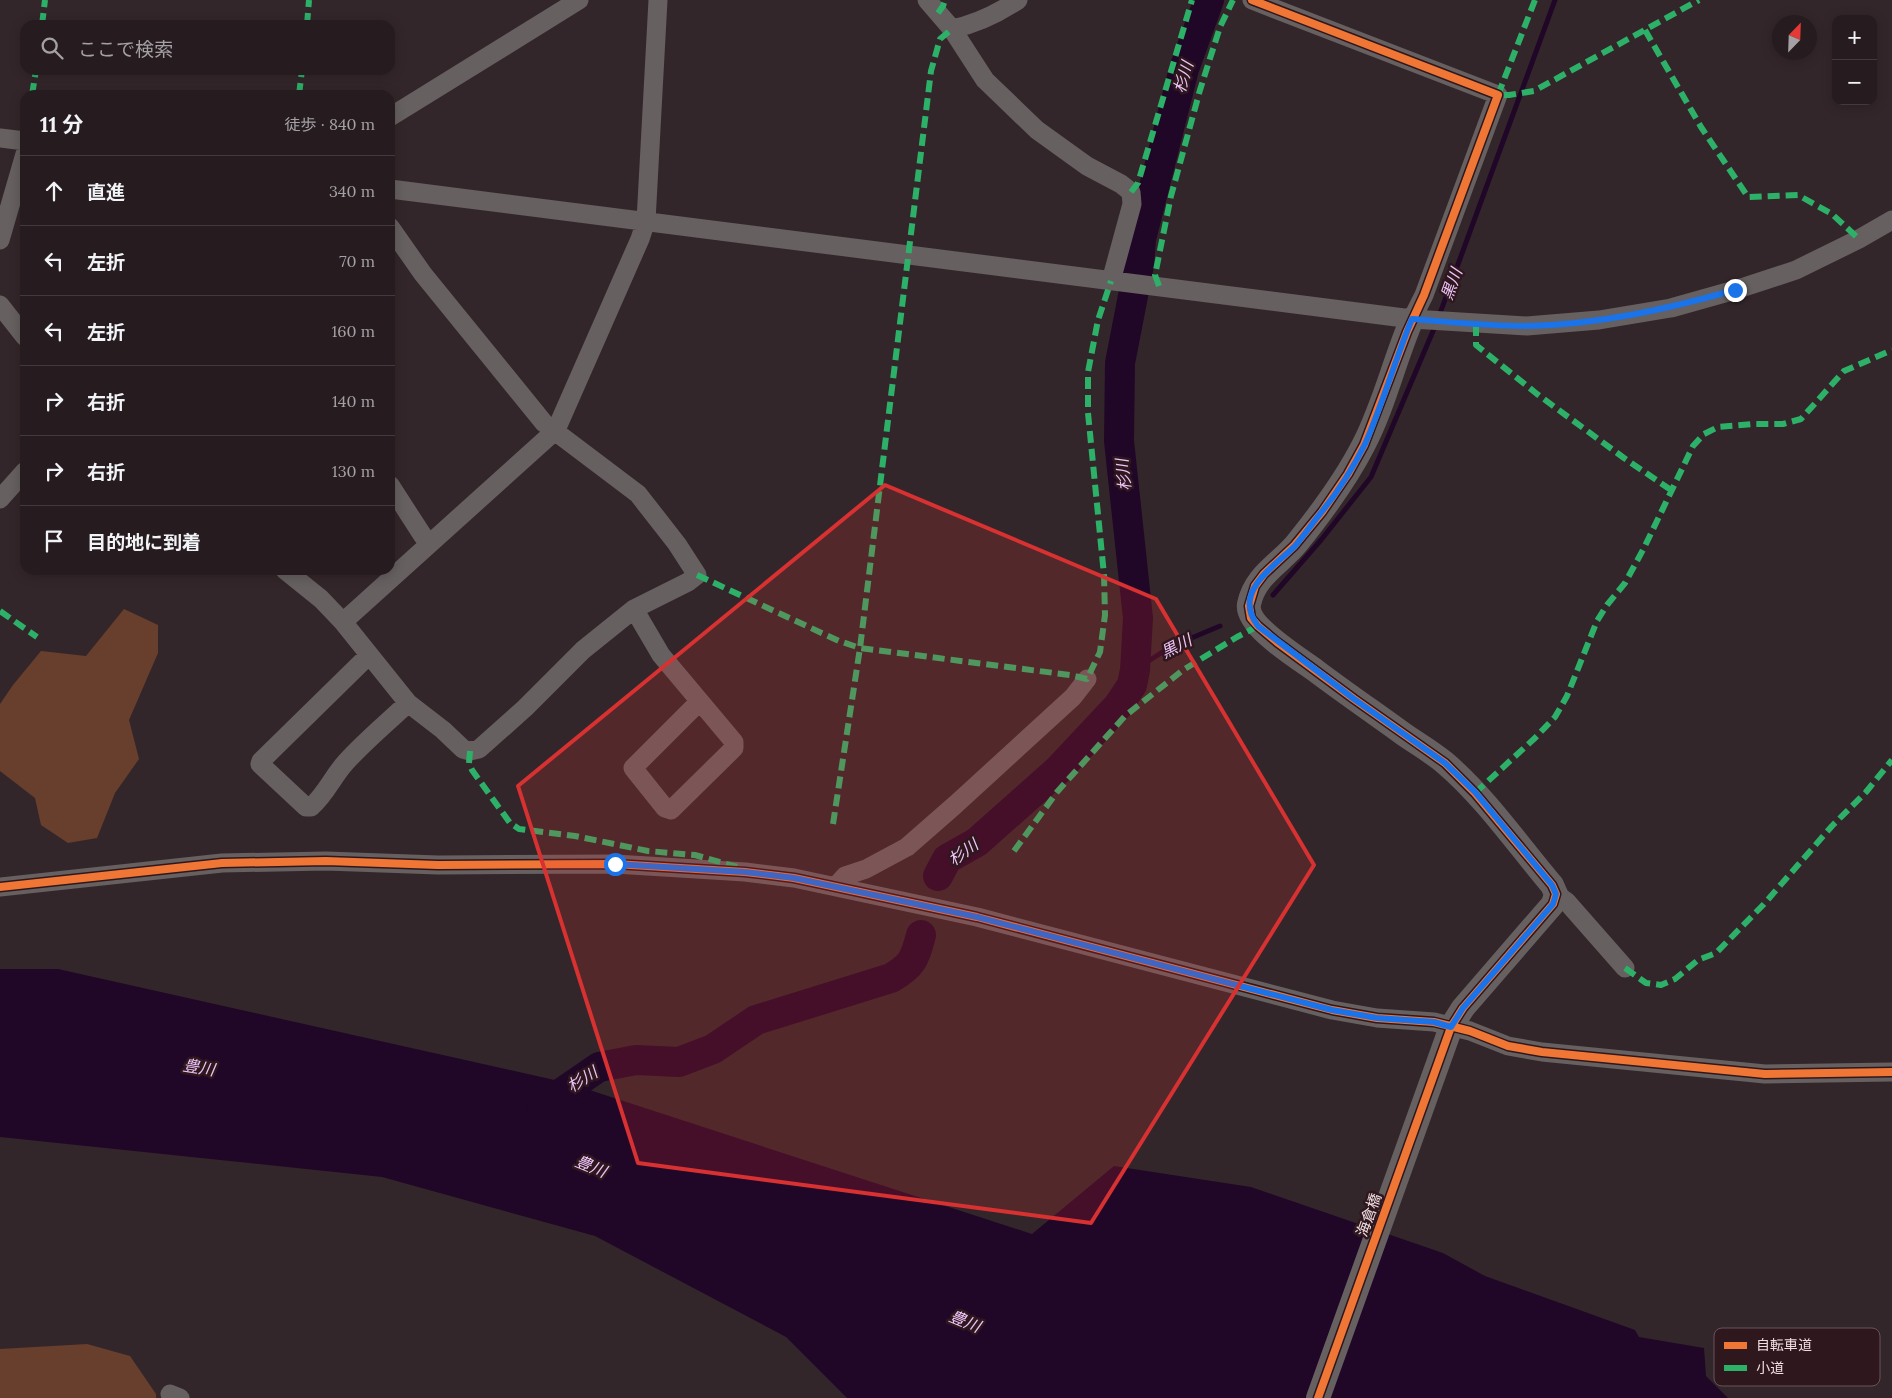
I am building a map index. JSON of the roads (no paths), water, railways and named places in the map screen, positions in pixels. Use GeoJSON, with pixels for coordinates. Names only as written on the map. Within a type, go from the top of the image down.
{"type":"FeatureCollection","features":[{"type":"Feature","properties":{"kind":"street"},"geometry":{"type":"LineString","coordinates":[[395,114],[578,0]]}},
{"type":"Feature","properties":{"kind":"street"},"geometry":{"type":"LineString","coordinates":[[395,575],[556,430],[640,239],[646,221],[658,0]]}},
{"type":"Feature","properties":{"kind":"street"},"geometry":{"type":"LineString","coordinates":[[927,0],[952,29],[985,80],[1037,130],[1087,166],[1121,184],[1131,192],[1132,204],[1115,282]]}},
{"type":"Feature","properties":{"kind":"street"},"geometry":{"type":"LineString","coordinates":[[952,29],[969,26],[1018,0]]}},
{"type":"Feature","properties":{"kind":"street"},"geometry":{"type":"LineString","coordinates":[[1252,0],[1498,95],[1424,294],[1418,320],[1364,445],[1348,474],[1322,512],[1294,546],[1264,574],[1255,586],[1249,606],[1251,618],[1285,648],[1445,763],[1475,792],[1552,885],[1556,894],[1567,902],[1625,968]]}},
{"type":"Feature","properties":{"kind":"street"},"geometry":{"type":"LineString","coordinates":[[0,138],[20,140]]}},
{"type":"Feature","properties":{"kind":"street"},"geometry":{"type":"LineString","coordinates":[[0,240],[20,171]]}},
{"type":"Feature","properties":{"kind":"street"},"geometry":{"type":"LineString","coordinates":[[395,190],[1418,320],[1527,326],[1599,320],[1671,308],[1735,290],[1796,270],[1859,239],[1892,220]]}},
{"type":"Feature","properties":{"kind":"street"},"geometry":{"type":"LineString","coordinates":[[291,575],[321,599],[343,622],[408,703],[443,730],[463,749],[470,751],[478,749],[525,708],[583,650],[634,609],[688,582],[697,575],[677,544],[638,494],[556,430],[544,423],[423,274],[395,235]]}},
{"type":"Feature","properties":{"kind":"street"},"geometry":{"type":"LineString","coordinates":[[0,305],[20,331]]}},
{"type":"Feature","properties":{"kind":"street"},"geometry":{"type":"LineString","coordinates":[[0,499],[20,477]]}},
{"type":"Feature","properties":{"kind":"street"},"geometry":{"type":"LineString","coordinates":[[395,493],[423,536],[430,543]]}},
{"type":"Feature","properties":{"kind":"street"},"geometry":{"type":"LineString","coordinates":[[343,622],[395,575]]}},
{"type":"Feature","properties":{"kind":"street"},"geometry":{"type":"LineString","coordinates":[[634,609],[661,655],[734,742],[734,748],[671,810],[665,808],[633,768],[699,702]]}},
{"type":"Feature","properties":{"kind":"street"},"geometry":{"type":"LineString","coordinates":[[370,656],[260,764],[306,807],[311,807],[321,799],[336,774],[348,760],[408,703]]}},
{"type":"Feature","properties":{"kind":"street"},"geometry":{"type":"LineString","coordinates":[[836,886],[845,876],[866,869],[907,847],[1073,697],[1087,679]]}},
{"type":"Feature","properties":{"kind":"street"},"geometry":{"type":"LineString","coordinates":[[0,886],[222,863],[326,861],[438,864],[615,864],[745,872],[794,878],[836,886],[977,917],[1332,1010],[1377,1018],[1434,1022],[1448,1034],[1470,1031],[1508,1046],[1551,1053],[1765,1074],[1892,1072]]}},
{"type":"Feature","properties":{"kind":"street","name":"海倉橋"},"geometry":{"type":"LineString","coordinates":[[1318,1398],[1448,1034],[1463,1008],[1553,904],[1556,894]]}},
{"type":"Feature","properties":{"kind":"water","name":"豊川"},"geometry":{"type":"Polygon","coordinates":[[[0,969],[58,969],[568,1083],[1032,1234],[1114,1166],[1251,1187],[1443,1253],[1485,1276],[1635,1330],[1639,1337],[1704,1348],[1706,1376],[1728,1398],[847,1398],[786,1337],[595,1236],[382,1177],[0,1137],[0,969]]]}},
{"type":"Feature","properties":{"kind":"waterway","name":"杉川"},"geometry":{"type":"LineString","coordinates":[[938,876],[947,859],[977,842],[1058,770],[1118,706],[1132,685],[1135,670],[1138,618],[1119,441],[1120,363],[1139,265],[1141,239],[1184,69],[1209,0]]}},
{"type":"Feature","properties":{"kind":"waterway","name":"黒川"},"geometry":{"type":"LineString","coordinates":[[1439,316],[1555,0]]}},
{"type":"Feature","properties":{"kind":"waterway","name":"黒川"},"geometry":{"type":"LineString","coordinates":[[1273,595],[1321,540],[1371,477],[1436,324]]}},
{"type":"Feature","properties":{"kind":"waterway","name":"黒川"},"geometry":{"type":"LineString","coordinates":[[1135,670],[1170,647],[1220,626]]}},
{"type":"Feature","properties":{"kind":"waterway","name":"杉川"},"geometry":{"type":"LineString","coordinates":[[541,1111],[551,1100],[599,1067],[636,1060],[679,1062],[713,1049],[756,1020],[891,978],[904,970],[912,961],[921,935]]}}]}
